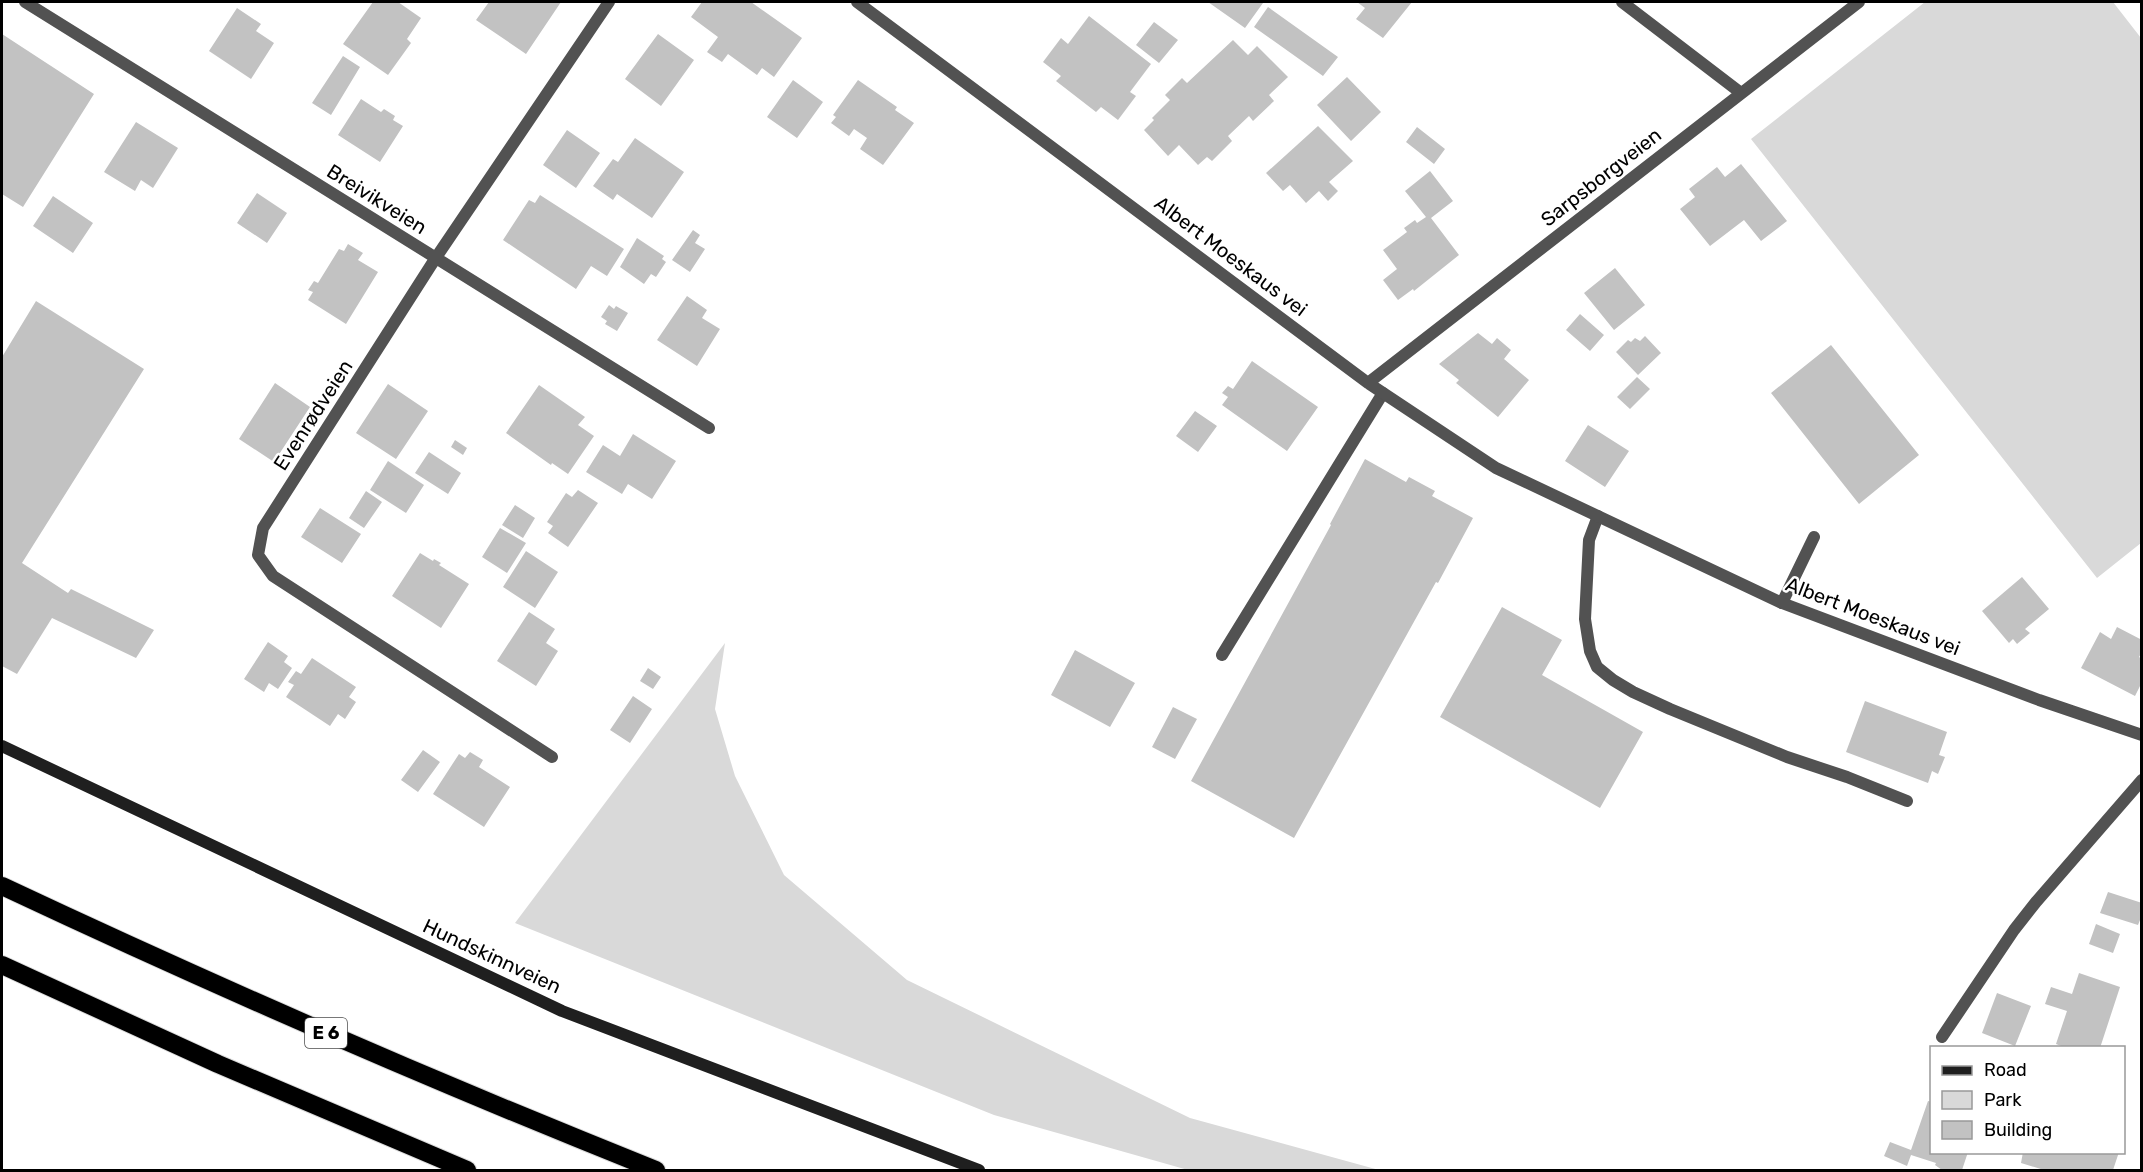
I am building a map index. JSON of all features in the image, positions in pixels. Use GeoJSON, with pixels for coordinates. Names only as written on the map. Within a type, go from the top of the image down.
{"type":"FeatureCollection","features":[{"type":"Feature","properties":{"kind":"highway","name":"E 6"},"geometry":{"type":"LineString","coordinates":[[2,886],[255,1002],[434,1079],[656,1170]]}},
{"type":"Feature","properties":{"kind":"highway"},"geometry":{"type":"LineString","coordinates":[[2,965],[218,1064],[467,1170]]}},
{"type":"Feature","properties":{"kind":"street","name":"Breivikveien"},"geometry":{"type":"LineString","coordinates":[[25,2],[708,428]]}},
{"type":"Feature","properties":{"kind":"street","name":"Evenrødveien"},"geometry":{"type":"LineString","coordinates":[[552,757],[273,576],[258,555],[263,528],[435,259],[609,2]]}},
{"type":"Feature","properties":{"kind":"street","name":"Albert Moeskaus vei"},"geometry":{"type":"LineString","coordinates":[[856,2],[1368,383],[1496,468],[1782,603],[2039,700],[2142,735]]}},
{"type":"Feature","properties":{"kind":"street"},"geometry":{"type":"LineString","coordinates":[[1622,2],[1741,93]]}},
{"type":"Feature","properties":{"kind":"street","name":"Sarpsborgveien"},"geometry":{"type":"LineString","coordinates":[[1368,383],[1859,2]]}},
{"type":"Feature","properties":{"kind":"street"},"geometry":{"type":"LineString","coordinates":[[1222,655],[1383,393]]}},
{"type":"Feature","properties":{"kind":"street"},"geometry":{"type":"LineString","coordinates":[[1598,516],[1589,540],[1585,620],[1590,651],[1597,667],[1633,692],[1670,708],[1788,757],[1907,801]]}},
{"type":"Feature","properties":{"kind":"street"},"geometry":{"type":"LineString","coordinates":[[1782,603],[1814,537]]}},
{"type":"Feature","properties":{"kind":"street","name":"Hundskinnveien"},"geometry":{"type":"LineString","coordinates":[[2,747],[562,1011],[979,1170]]}},
{"type":"Feature","properties":{"kind":"street"},"geometry":{"type":"LineString","coordinates":[[1942,1037],[2019,923],[2142,780]]}},
{"type":"Feature","properties":{"kind":"green space"},"geometry":{"type":"Polygon","coordinates":[[[1925,2],[2113,2],[2141,38],[2141,543],[2097,578],[1751,139],[1925,2]]]}},
{"type":"Feature","properties":{"kind":"green space"},"geometry":{"type":"Polygon","coordinates":[[[725,643],[715,709],[735,776],[784,875],[907,980],[1190,1118],[1379,1170],[1188,1170],[994,1115],[515,923],[725,643]]]}},
{"type":"Feature","properties":{"kind":"building"},"geometry":{"type":"Polygon","coordinates":[[[373,2],[398,2],[421,18],[407,39],[411,43],[388,75],[343,44],[373,2]]]}},
{"type":"Feature","properties":{"kind":"building"},"geometry":{"type":"Polygon","coordinates":[[[489,2],[561,2],[526,54],[476,20],[489,2]]]}},
{"type":"Feature","properties":{"kind":"building"},"geometry":{"type":"Polygon","coordinates":[[[702,2],[751,2],[802,38],[774,77],[762,68],[757,75],[728,54],[722,62],[707,52],[718,37],[691,17],[702,2]]]}},
{"type":"Feature","properties":{"kind":"building"},"geometry":{"type":"Polygon","coordinates":[[[1208,2],[1261,2],[1263,3],[1245,28],[1208,2]]]}},
{"type":"Feature","properties":{"kind":"building"},"geometry":{"type":"Polygon","coordinates":[[[1357,2],[1412,2],[1383,38],[1356,19],[1365,8],[1357,2]]]}},
{"type":"Feature","properties":{"kind":"building"},"geometry":{"type":"Polygon","coordinates":[[[1268,7],[1338,57],[1323,76],[1254,27],[1268,7]]]}},
{"type":"Feature","properties":{"kind":"building"},"geometry":{"type":"Polygon","coordinates":[[[237,8],[261,24],[256,31],[274,43],[251,79],[209,51],[237,8]]]}},
{"type":"Feature","properties":{"kind":"building"},"geometry":{"type":"Polygon","coordinates":[[[1089,16],[1151,64],[1130,92],[1136,96],[1118,120],[1101,107],[1096,112],[1056,81],[1061,76],[1043,62],[1061,38],[1068,44],[1089,16]]]}},
{"type":"Feature","properties":{"kind":"building"},"geometry":{"type":"Polygon","coordinates":[[[1154,22],[1178,40],[1159,63],[1136,45],[1154,22]]]}},
{"type":"Feature","properties":{"kind":"building"},"geometry":{"type":"Polygon","coordinates":[[[2,34],[94,94],[23,207],[2,194],[2,34]]]}},
{"type":"Feature","properties":{"kind":"building"},"geometry":{"type":"Polygon","coordinates":[[[658,34],[694,60],[661,106],[625,79],[658,34]]]}},
{"type":"Feature","properties":{"kind":"building"},"geometry":{"type":"Polygon","coordinates":[[[1233,40],[1248,55],[1257,46],[1288,77],[1269,95],[1274,101],[1253,121],[1249,116],[1228,136],[1232,141],[1212,161],[1207,157],[1198,165],[1179,145],[1168,156],[1144,130],[1154,120],[1152,118],[1170,100],[1165,95],[1182,78],[1187,83],[1233,40]]]}},
{"type":"Feature","properties":{"kind":"building"},"geometry":{"type":"Polygon","coordinates":[[[343,56],[360,67],[331,115],[312,103],[343,56]]]}},
{"type":"Feature","properties":{"kind":"building"},"geometry":{"type":"Polygon","coordinates":[[[1347,77],[1381,112],[1351,141],[1317,105],[1347,77]]]}},
{"type":"Feature","properties":{"kind":"building"},"geometry":{"type":"Polygon","coordinates":[[[793,80],[823,102],[797,138],[767,117],[793,80]]]}},
{"type":"Feature","properties":{"kind":"building"},"geometry":{"type":"Polygon","coordinates":[[[858,80],[897,107],[895,110],[914,123],[883,165],[860,149],[867,138],[854,129],[849,136],[831,123],[836,117],[833,115],[858,80]]]}},
{"type":"Feature","properties":{"kind":"building"},"geometry":{"type":"Polygon","coordinates":[[[361,99],[381,112],[384,109],[395,116],[393,120],[403,126],[380,162],[338,135],[361,99]]]}},
{"type":"Feature","properties":{"kind":"building"},"geometry":{"type":"Polygon","coordinates":[[[136,122],[178,148],[153,188],[141,180],[135,191],[104,172],[136,122]]]}},
{"type":"Feature","properties":{"kind":"building"},"geometry":{"type":"Polygon","coordinates":[[[1318,126],[1353,161],[1329,182],[1338,191],[1328,201],[1319,191],[1306,203],[1290,185],[1283,191],[1266,173],[1318,126]]]}},
{"type":"Feature","properties":{"kind":"building"},"geometry":{"type":"Polygon","coordinates":[[[1417,127],[1445,149],[1434,164],[1406,142],[1417,127]]]}},
{"type":"Feature","properties":{"kind":"building"},"geometry":{"type":"Polygon","coordinates":[[[567,130],[600,153],[576,188],[543,165],[567,130]]]}},
{"type":"Feature","properties":{"kind":"building"},"geometry":{"type":"Polygon","coordinates":[[[635,138],[684,172],[652,218],[617,194],[613,200],[593,186],[613,159],[618,162],[635,138]]]}},
{"type":"Feature","properties":{"kind":"building"},"geometry":{"type":"Polygon","coordinates":[[[1741,164],[1787,221],[1761,241],[1744,220],[1710,246],[1680,209],[1695,197],[1689,189],[1717,167],[1725,177],[1741,164]]]}},
{"type":"Feature","properties":{"kind":"building"},"geometry":{"type":"Polygon","coordinates":[[[1430,171],[1453,201],[1431,218],[1459,255],[1414,291],[1413,289],[1398,300],[1383,280],[1397,269],[1383,250],[1407,232],[1404,228],[1415,220],[1417,223],[1426,217],[1405,191],[1430,171]]]}},
{"type":"Feature","properties":{"kind":"building"},"geometry":{"type":"Polygon","coordinates":[[[257,193],[287,213],[267,243],[237,223],[257,193]]]}},
{"type":"Feature","properties":{"kind":"building"},"geometry":{"type":"Polygon","coordinates":[[[540,195],[624,249],[607,276],[591,266],[576,289],[503,240],[529,200],[535,203],[540,195]]]}},
{"type":"Feature","properties":{"kind":"building"},"geometry":{"type":"Polygon","coordinates":[[[53,196],[93,223],[73,253],[33,226],[53,196]]]}},
{"type":"Feature","properties":{"kind":"building"},"geometry":{"type":"Polygon","coordinates":[[[693,230],[700,235],[695,243],[705,249],[690,272],[672,260],[693,230]]]}},
{"type":"Feature","properties":{"kind":"building"},"geometry":{"type":"Polygon","coordinates":[[[637,238],[664,256],[662,259],[666,262],[656,277],[651,274],[644,284],[620,267],[637,238]]]}},
{"type":"Feature","properties":{"kind":"building"},"geometry":{"type":"Polygon","coordinates":[[[348,244],[363,253],[358,260],[378,272],[346,324],[308,300],[313,292],[308,290],[314,281],[318,283],[339,249],[344,251],[348,244]]]}},
{"type":"Feature","properties":{"kind":"building"},"geometry":{"type":"Polygon","coordinates":[[[1615,268],[1645,305],[1614,330],[1584,293],[1615,268]]]}},
{"type":"Feature","properties":{"kind":"building"},"geometry":{"type":"Polygon","coordinates":[[[687,296],[707,310],[702,318],[720,329],[697,366],[657,340],[687,296]]]}},
{"type":"Feature","properties":{"kind":"building"},"geometry":{"type":"Polygon","coordinates":[[[36,301],[144,369],[22,563],[68,593],[71,589],[154,630],[136,658],[52,618],[17,674],[2,666],[2,357],[36,301]]]}},
{"type":"Feature","properties":{"kind":"building"},"geometry":{"type":"Polygon","coordinates":[[[609,305],[628,313],[617,331],[605,324],[607,321],[601,317],[609,305]]]}},
{"type":"Feature","properties":{"kind":"building"},"geometry":{"type":"Polygon","coordinates":[[[1580,314],[1604,335],[1590,351],[1566,330],[1580,314]]]}},
{"type":"Feature","properties":{"kind":"building"},"geometry":{"type":"Polygon","coordinates":[[[1478,333],[1492,344],[1497,338],[1511,350],[1504,359],[1529,380],[1498,417],[1456,383],[1459,380],[1439,364],[1478,333]]]}},
{"type":"Feature","properties":{"kind":"building"},"geometry":{"type":"Polygon","coordinates":[[[1645,336],[1661,353],[1638,375],[1616,352],[1628,340],[1631,342],[1635,338],[1640,341],[1645,336]]]}},
{"type":"Feature","properties":{"kind":"building"},"geometry":{"type":"Polygon","coordinates":[[[1831,345],[1919,455],[1859,504],[1771,393],[1831,345]]]}},
{"type":"Feature","properties":{"kind":"building"},"geometry":{"type":"Polygon","coordinates":[[[1252,361],[1318,407],[1287,451],[1222,405],[1228,397],[1222,393],[1228,386],[1233,389],[1252,361]]]}},
{"type":"Feature","properties":{"kind":"building"},"geometry":{"type":"Polygon","coordinates":[[[1637,377],[1650,389],[1630,409],[1617,397],[1637,377]]]}},
{"type":"Feature","properties":{"kind":"building"},"geometry":{"type":"Polygon","coordinates":[[[275,383],[310,407],[274,462],[239,439],[275,383]]]}},
{"type":"Feature","properties":{"kind":"building"},"geometry":{"type":"Polygon","coordinates":[[[388,384],[428,411],[396,459],[356,433],[388,384]]]}},
{"type":"Feature","properties":{"kind":"building"},"geometry":{"type":"Polygon","coordinates":[[[539,385],[585,417],[578,425],[594,436],[568,474],[552,463],[551,465],[506,433],[539,385]]]}},
{"type":"Feature","properties":{"kind":"building"},"geometry":{"type":"Polygon","coordinates":[[[1195,411],[1217,426],[1198,452],[1176,436],[1195,411]]]}},
{"type":"Feature","properties":{"kind":"building"},"geometry":{"type":"Polygon","coordinates":[[[1588,425],[1629,451],[1605,487],[1565,461],[1588,425]]]}},
{"type":"Feature","properties":{"kind":"building"},"geometry":{"type":"Polygon","coordinates":[[[633,434],[676,461],[652,499],[628,484],[622,494],[586,472],[603,445],[620,456],[633,434]]]}},
{"type":"Feature","properties":{"kind":"building"},"geometry":{"type":"Polygon","coordinates":[[[455,440],[467,448],[463,455],[451,447],[455,440]]]}},
{"type":"Feature","properties":{"kind":"building"},"geometry":{"type":"Polygon","coordinates":[[[429,452],[461,473],[448,494],[415,473],[429,452]]]}},
{"type":"Feature","properties":{"kind":"building"},"geometry":{"type":"Polygon","coordinates":[[[1365,459],[1406,482],[1409,477],[1435,491],[1432,496],[1473,518],[1294,838],[1191,781],[1365,459]]]}},
{"type":"Feature","properties":{"kind":"building"},"geometry":{"type":"Polygon","coordinates":[[[388,461],[424,485],[406,513],[370,490],[388,461]]]}},
{"type":"Feature","properties":{"kind":"building"},"geometry":{"type":"Polygon","coordinates":[[[578,490],[598,503],[568,547],[548,533],[553,526],[547,522],[566,493],[572,497],[578,490]]]}},
{"type":"Feature","properties":{"kind":"building"},"geometry":{"type":"Polygon","coordinates":[[[366,491],[382,502],[364,528],[349,518],[366,491]]]}},
{"type":"Feature","properties":{"kind":"building"},"geometry":{"type":"Polygon","coordinates":[[[515,505],[535,518],[523,538],[502,525],[515,505]]]}},
{"type":"Feature","properties":{"kind":"building"},"geometry":{"type":"Polygon","coordinates":[[[320,508],[361,534],[342,563],[301,537],[320,508]]]}},
{"type":"Feature","properties":{"kind":"building"},"geometry":{"type":"Polygon","coordinates":[[[500,528],[526,543],[507,573],[482,557],[500,528]]]}},
{"type":"Feature","properties":{"kind":"building"},"geometry":{"type":"Polygon","coordinates":[[[526,551],[558,572],[535,608],[503,587],[526,551]]]}},
{"type":"Feature","properties":{"kind":"building"},"geometry":{"type":"Polygon","coordinates":[[[420,553],[441,563],[439,565],[469,584],[441,628],[392,596],[420,553]]]}},
{"type":"Feature","properties":{"kind":"building"},"geometry":{"type":"Polygon","coordinates":[[[2022,577],[2049,609],[2025,629],[2030,633],[2017,644],[2013,639],[2009,643],[1982,611],[2022,577]]]}},
{"type":"Feature","properties":{"kind":"building"},"geometry":{"type":"Polygon","coordinates":[[[1502,607],[1562,640],[1542,675],[1643,732],[1600,808],[1440,717],[1502,607]]]}},
{"type":"Feature","properties":{"kind":"building"},"geometry":{"type":"Polygon","coordinates":[[[529,612],[555,629],[546,643],[558,651],[536,686],[497,661],[529,612]]]}},
{"type":"Feature","properties":{"kind":"building"},"geometry":{"type":"Polygon","coordinates":[[[2117,627],[2142,640],[2142,652],[2139,657],[2142,659],[2142,682],[2135,696],[2081,668],[2100,632],[2111,639],[2117,627]]]}},
{"type":"Feature","properties":{"kind":"building"},"geometry":{"type":"Polygon","coordinates":[[[268,642],[288,656],[284,662],[292,668],[278,689],[269,683],[264,692],[244,679],[268,642]]]}},
{"type":"Feature","properties":{"kind":"building"},"geometry":{"type":"Polygon","coordinates":[[[1075,650],[1135,683],[1110,727],[1051,695],[1075,650]]]}},
{"type":"Feature","properties":{"kind":"building"},"geometry":{"type":"Polygon","coordinates":[[[312,658],[356,687],[349,697],[356,702],[345,719],[338,714],[330,726],[286,697],[294,685],[288,682],[296,671],[301,674],[312,658]]]}},
{"type":"Feature","properties":{"kind":"building"},"geometry":{"type":"Polygon","coordinates":[[[648,668],[661,677],[653,689],[640,681],[648,668]]]}},
{"type":"Feature","properties":{"kind":"building"},"geometry":{"type":"Polygon","coordinates":[[[633,696],[652,709],[630,743],[610,730],[633,696]]]}},
{"type":"Feature","properties":{"kind":"building"},"geometry":{"type":"Polygon","coordinates":[[[1865,701],[1947,732],[1939,755],[1945,757],[1938,774],[1932,771],[1928,783],[1846,752],[1865,701]]]}},
{"type":"Feature","properties":{"kind":"building"},"geometry":{"type":"Polygon","coordinates":[[[1173,707],[1197,719],[1175,759],[1152,747],[1173,707]]]}},
{"type":"Feature","properties":{"kind":"building"},"geometry":{"type":"Polygon","coordinates":[[[423,750],[440,762],[418,792],[401,780],[423,750]]]}},
{"type":"Feature","properties":{"kind":"building"},"geometry":{"type":"Polygon","coordinates":[[[470,752],[483,760],[479,767],[510,787],[484,827],[433,794],[459,754],[465,758],[470,752]]]}},
{"type":"Feature","properties":{"kind":"building"},"geometry":{"type":"Polygon","coordinates":[[[2108,892],[2142,903],[2142,915],[2138,925],[2100,913],[2108,892]]]}},
{"type":"Feature","properties":{"kind":"building"},"geometry":{"type":"Polygon","coordinates":[[[2096,924],[2120,934],[2113,953],[2089,944],[2096,924]]]}},
{"type":"Feature","properties":{"kind":"building"},"geometry":{"type":"Polygon","coordinates":[[[2079,973],[2120,987],[2101,1046],[2056,1044],[2067,1011],[2045,1004],[2051,987],[2072,994],[2079,973]]]}},
{"type":"Feature","properties":{"kind":"building"},"geometry":{"type":"Polygon","coordinates":[[[1997,993],[2031,1006],[2015,1046],[1982,1033],[1997,993]]]}},
{"type":"Feature","properties":{"kind":"building"},"geometry":{"type":"Polygon","coordinates":[[[1928,1101],[1930,1102],[1930,1154],[1967,1154],[1962,1170],[1942,1170],[1935,1165],[1936,1163],[1911,1155],[1907,1166],[1884,1156],[1890,1142],[1911,1150],[1928,1101]]]}},
{"type":"Feature","properties":{"kind":"building"},"geometry":{"type":"Polygon","coordinates":[[[2023,1154],[2118,1154],[2113,1170],[2044,1170],[2021,1163],[2023,1154]]]}}]}
